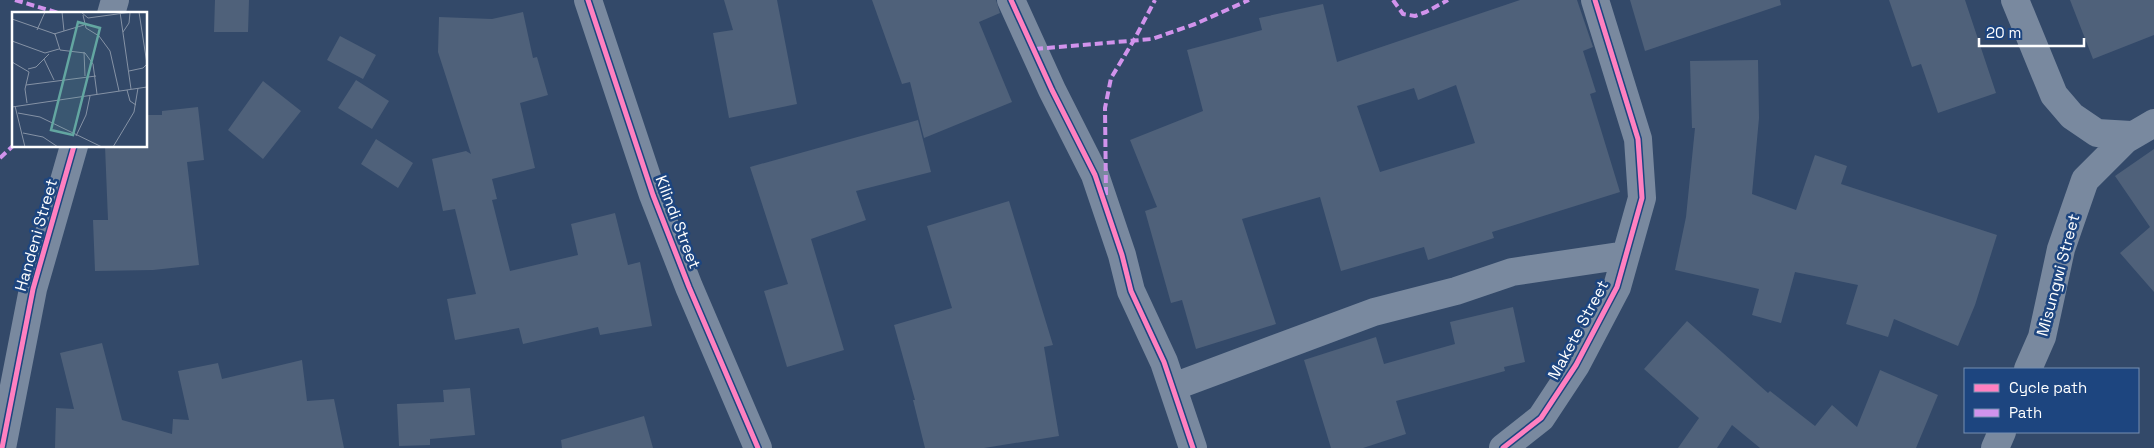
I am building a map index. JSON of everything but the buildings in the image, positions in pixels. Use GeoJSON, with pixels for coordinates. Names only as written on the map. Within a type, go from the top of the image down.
{"type":"FeatureCollection","features":[{"type":"Feature","properties":{"kind":"street","name":"Kilindi Street"},"geometry":{"type":"LineString","coordinates":[[588,0],[653,195],[689,287],[758,448]]}},
{"type":"Feature","properties":{"kind":"street"},"geometry":{"type":"LineString","coordinates":[[1011,0],[1052,90],[1095,175],[1122,255],[1131,291],[1164,362],[1193,448]]}},
{"type":"Feature","properties":{"kind":"street","name":"Makete Street"},"geometry":{"type":"LineString","coordinates":[[1503,448],[1541,418],[1576,365],[1617,287],[1642,198],[1638,139],[1595,0]]}},
{"type":"Feature","properties":{"kind":"street"},"geometry":{"type":"LineString","coordinates":[[2015,0],[2054,95],[2072,116],[2097,134],[2143,129]]}},
{"type":"Feature","properties":{"kind":"street","name":"Misungwi Street"},"geometry":{"type":"LineString","coordinates":[[2028,368],[2042,337],[2062,249],[2086,180],[2143,129]]}},
{"type":"Feature","properties":{"kind":"street","name":"Handeni Street"},"geometry":{"type":"LineString","coordinates":[[2,448],[33,289],[73,148]]}},
{"type":"Feature","properties":{"kind":"street"},"geometry":{"type":"LineString","coordinates":[[1173,387],[1374,312],[1456,291],[1512,272],[1626,255]]}},
{"type":"Feature","properties":{"kind":"street"},"geometry":{"type":"LineString","coordinates":[[1995,448],[2002,433]]}},
{"type":"Feature","properties":{"kind":"marked path"},"geometry":{"type":"LineString","coordinates":[[15,0],[55,12]]}},
{"type":"Feature","properties":{"kind":"marked path"},"geometry":{"type":"LineString","coordinates":[[1106,195],[1105,108],[1111,78],[1155,0]]}},
{"type":"Feature","properties":{"kind":"marked path"},"geometry":{"type":"LineString","coordinates":[[1035,49],[1152,39],[1195,24],[1249,0]]}},
{"type":"Feature","properties":{"kind":"marked path"},"geometry":{"type":"LineString","coordinates":[[1393,0],[1403,14],[1415,16],[1448,0]]}},
{"type":"Feature","properties":{"kind":"marked path"},"geometry":{"type":"LineString","coordinates":[[0,158],[12,147]]}},
{"type":"Feature","properties":{"kind":"cycle path"},"geometry":{"type":"LineString","coordinates":[[588,0],[653,195],[689,287],[758,448]]}},
{"type":"Feature","properties":{"kind":"cycle path"},"geometry":{"type":"LineString","coordinates":[[1011,0],[1052,90],[1095,175],[1122,255],[1131,291],[1164,362],[1193,448]]}},
{"type":"Feature","properties":{"kind":"cycle path"},"geometry":{"type":"LineString","coordinates":[[1503,448],[1541,418],[1576,365],[1617,287],[1642,198],[1638,139],[1595,0]]}},
{"type":"Feature","properties":{"kind":"cycle path"},"geometry":{"type":"LineString","coordinates":[[2,448],[33,289],[73,148]]}}]}
